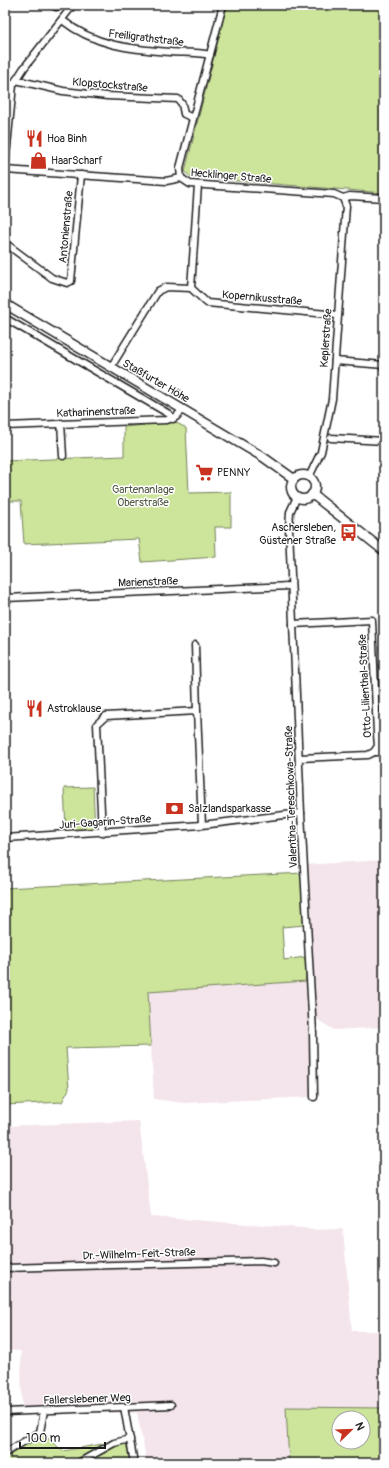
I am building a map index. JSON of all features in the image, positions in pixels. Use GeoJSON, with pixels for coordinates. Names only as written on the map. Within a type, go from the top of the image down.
{"type":"FeatureCollection","features":[{"type":"Feature","properties":{"kind":"main road","name":"Staßfurter Höhe"},"geometry":{"type":"LineString","coordinates":[[5,304],[183,409],[270,462],[294,479]]}},
{"type":"Feature","properties":{"kind":"main road"},"geometry":{"type":"LineString","coordinates":[[301,475],[309,477],[314,485],[312,494],[305,498],[297,497],[291,489],[294,479],[301,475]]}},
{"type":"Feature","properties":{"kind":"main road"},"geometry":{"type":"LineString","coordinates":[[312,494],[384,551]]}},
{"type":"Feature","properties":{"kind":"street"},"geometry":{"type":"LineString","coordinates":[[5,168],[10,99],[16,80],[73,5]]}},
{"type":"Feature","properties":{"kind":"street"},"geometry":{"type":"LineString","coordinates":[[181,178],[180,168],[223,5]]}},
{"type":"Feature","properties":{"kind":"street","name":"Freiligrathstraße"},"geometry":{"type":"LineString","coordinates":[[62,20],[72,28],[100,42],[146,50],[210,55]]}},
{"type":"Feature","properties":{"kind":"street","name":"Klopstockstraße"},"geometry":{"type":"LineString","coordinates":[[16,80],[63,91],[107,96],[178,99],[182,104],[184,114],[193,118]]}},
{"type":"Feature","properties":{"kind":"street","name":"Hecklinger Straße"},"geometry":{"type":"LineString","coordinates":[[5,168],[166,181],[181,178],[186,183],[198,185],[334,194],[343,198],[350,196],[384,198]]}},
{"type":"Feature","properties":{"kind":"street","name":"Antonienstraße"},"geometry":{"type":"LineString","coordinates":[[5,243],[52,278],[60,282],[67,283],[71,281],[81,175]]}},
{"type":"Feature","properties":{"kind":"street"},"geometry":{"type":"LineString","coordinates":[[111,367],[158,291],[166,287],[191,288],[198,185]]}},
{"type":"Feature","properties":{"kind":"street","name":"Keplerstraße"},"geometry":{"type":"LineString","coordinates":[[309,477],[322,449],[332,399],[346,206],[343,198]]}},
{"type":"Feature","properties":{"kind":"street","name":"Kopernikusstraße"},"geometry":{"type":"LineString","coordinates":[[191,288],[207,303],[338,315]]}},
{"type":"Feature","properties":{"kind":"street","name":"Staßfurter Höhe"},"geometry":{"type":"LineString","coordinates":[[5,318],[169,414],[173,419]]}},
{"type":"Feature","properties":{"kind":"street"},"geometry":{"type":"LineString","coordinates":[[335,360],[384,365]]}},
{"type":"Feature","properties":{"kind":"street"},"geometry":{"type":"LineString","coordinates":[[173,419],[183,409]]}},
{"type":"Feature","properties":{"kind":"street","name":"Katharinenstraße"},"geometry":{"type":"LineString","coordinates":[[5,426],[173,419]]}},
{"type":"Feature","properties":{"kind":"street"},"geometry":{"type":"LineString","coordinates":[[61,423],[63,456]]}},
{"type":"Feature","properties":{"kind":"street"},"geometry":{"type":"LineString","coordinates":[[331,438],[384,441]]}},
{"type":"Feature","properties":{"kind":"street","name":"Valentina-Tereschkowa-Straße"},"geometry":{"type":"LineString","coordinates":[[297,497],[290,511],[289,519],[301,813],[313,1033],[314,1097]]}},
{"type":"Feature","properties":{"kind":"street","name":"Marienstraße"},"geometry":{"type":"LineString","coordinates":[[5,598],[291,586]]}},
{"type":"Feature","properties":{"kind":"street","name":"Otto-Lilienthal-Straße"},"geometry":{"type":"LineString","coordinates":[[293,624],[372,620],[378,746],[374,752],[368,755],[299,758]]}},
{"type":"Feature","properties":{"kind":"street"},"geometry":{"type":"LineString","coordinates":[[195,645],[202,825]]}},
{"type":"Feature","properties":{"kind":"street"},"geometry":{"type":"LineString","coordinates":[[102,833],[97,724],[106,716],[197,711]]}},
{"type":"Feature","properties":{"kind":"street"},"geometry":{"type":"LineString","coordinates":[[374,752],[384,752]]}},
{"type":"Feature","properties":{"kind":"street","name":"Juri-Gagarin-Straße"},"geometry":{"type":"LineString","coordinates":[[5,838],[102,833],[202,825],[301,813]]}},
{"type":"Feature","properties":{"kind":"street","name":"Dr.-Wilhelm-Feit-Straße"},"geometry":{"type":"LineString","coordinates":[[5,1268],[261,1261],[274,1263]]}},
{"type":"Feature","properties":{"kind":"street","name":"Fallerslebener Weg"},"geometry":{"type":"LineString","coordinates":[[5,1412],[171,1405]]}},
{"type":"Feature","properties":{"kind":"street"},"geometry":{"type":"LineString","coordinates":[[124,1407],[134,1463]]}},
{"type":"Feature","properties":{"kind":"street"},"geometry":{"type":"LineString","coordinates":[[5,1453],[40,1432],[44,1411]]}},
{"type":"Feature","properties":{"kind":"street"},"geometry":{"type":"LineString","coordinates":[[78,1463],[114,1443],[130,1439]]}},
{"type":"Feature","properties":{"kind":"shaded area"},"geometry":{"type":"Polygon","coordinates":[[[384,860],[384,1027],[334,1030],[315,1018],[304,865],[384,860]]]}},
{"type":"Feature","properties":{"kind":"shaded area"},"geometry":{"type":"Polygon","coordinates":[[[306,981],[311,1097],[184,1103],[154,1099],[148,992],[306,981]]]}},
{"type":"Feature","properties":{"kind":"shaded area"},"geometry":{"type":"Polygon","coordinates":[[[139,1121],[151,1217],[313,1230],[343,1229],[352,1331],[384,1331],[384,1408],[286,1407],[289,1463],[147,1463],[137,1413],[22,1412],[21,1351],[5,1350],[5,1126],[139,1121]]]}},
{"type":"Feature","properties":{"kind":"green space"},"geometry":{"type":"Polygon","coordinates":[[[227,5],[384,5],[384,193],[190,177],[185,171],[227,5]]]}},
{"type":"Feature","properties":{"kind":"green space","name":"Gartenanlage Oberstraße"},"geometry":{"type":"Polygon","coordinates":[[[175,422],[186,428],[189,493],[231,492],[231,527],[215,527],[216,557],[142,562],[139,539],[24,544],[21,501],[5,501],[5,461],[124,456],[124,427],[175,422]]]}},
{"type":"Feature","properties":{"kind":"green space"},"geometry":{"type":"Polygon","coordinates":[[[93,787],[95,829],[66,830],[64,788],[93,787]]]}},
{"type":"Feature","properties":{"kind":"green space"},"geometry":{"type":"Polygon","coordinates":[[[303,873],[305,925],[282,927],[284,960],[305,957],[306,981],[148,992],[151,1046],[66,1048],[69,1089],[62,1102],[5,1105],[5,888],[303,873]]]}},
{"type":"Feature","properties":{"kind":"green space"},"geometry":{"type":"Polygon","coordinates":[[[286,1407],[384,1408],[384,1463],[289,1463],[286,1407]]]}},
{"type":"Feature","properties":{"kind":"green space"},"geometry":{"type":"Polygon","coordinates":[[[40,1432],[63,1451],[130,1439],[134,1463],[5,1463],[5,1453],[40,1432]]]}},
{"type":"Feature","properties":{"kind":"place","name":"Hoa Binh"},"geometry":{"type":"Point","coordinates":[34,138]}},
{"type":"Feature","properties":{"kind":"place","name":"HaarScharf"},"geometry":{"type":"Point","coordinates":[38,160]}},
{"type":"Feature","properties":{"kind":"place","name":"PENNY"},"geometry":{"type":"Point","coordinates":[204,472]}},
{"type":"Feature","properties":{"kind":"place","name":"Aschersleben, Güstener Straße"},"geometry":{"type":"Point","coordinates":[349,533]}},
{"type":"Feature","properties":{"kind":"place","name":"Astroklause"},"geometry":{"type":"Point","coordinates":[34,708]}},
{"type":"Feature","properties":{"kind":"place","name":"Salzlandsparkasse"},"geometry":{"type":"Point","coordinates":[175,808]}}]}
